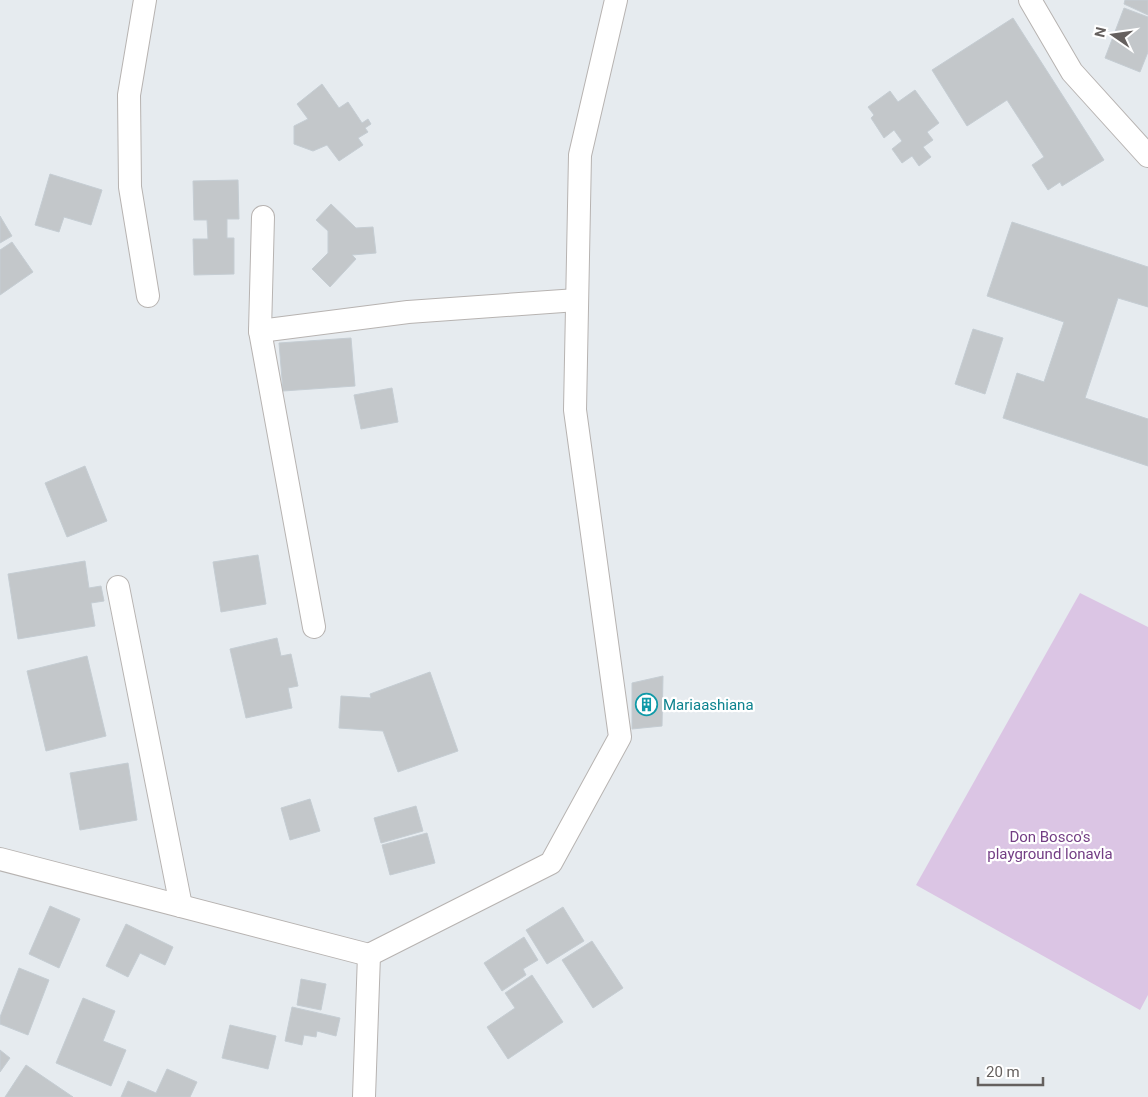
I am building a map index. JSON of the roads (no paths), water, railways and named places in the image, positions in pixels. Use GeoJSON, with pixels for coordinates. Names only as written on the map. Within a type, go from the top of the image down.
{"type":"FeatureCollection","features":[{"type":"Feature","properties":{"kind":"street"},"geometry":{"type":"LineString","coordinates":[[145,0],[129,95],[130,187],[148,296]]}},
{"type":"Feature","properties":{"kind":"street"},"geometry":{"type":"LineString","coordinates":[[0,859],[369,955],[551,863],[620,737],[575,410],[580,156],[616,0]]}},
{"type":"Feature","properties":{"kind":"street"},"geometry":{"type":"LineString","coordinates":[[1030,0],[1072,72],[1148,156]]}},
{"type":"Feature","properties":{"kind":"street"},"geometry":{"type":"LineString","coordinates":[[263,217],[260,331],[314,627]]}},
{"type":"Feature","properties":{"kind":"street"},"geometry":{"type":"LineString","coordinates":[[260,331],[408,312],[577,300]]}},
{"type":"Feature","properties":{"kind":"street"},"geometry":{"type":"LineString","coordinates":[[118,587],[181,906]]}},
{"type":"Feature","properties":{"kind":"street"},"geometry":{"type":"LineString","coordinates":[[364,1097],[369,955]]}},
{"type":"Feature","properties":{"kind":"place","name":"Mariaashiana"},"geometry":{"type":"Point","coordinates":[647,705]}},
{"type":"Feature","properties":{"kind":"park label","name":"Don Bosco's playground lonavla"},"geometry":{"type":"Point","coordinates":[1050,846]}}]}
